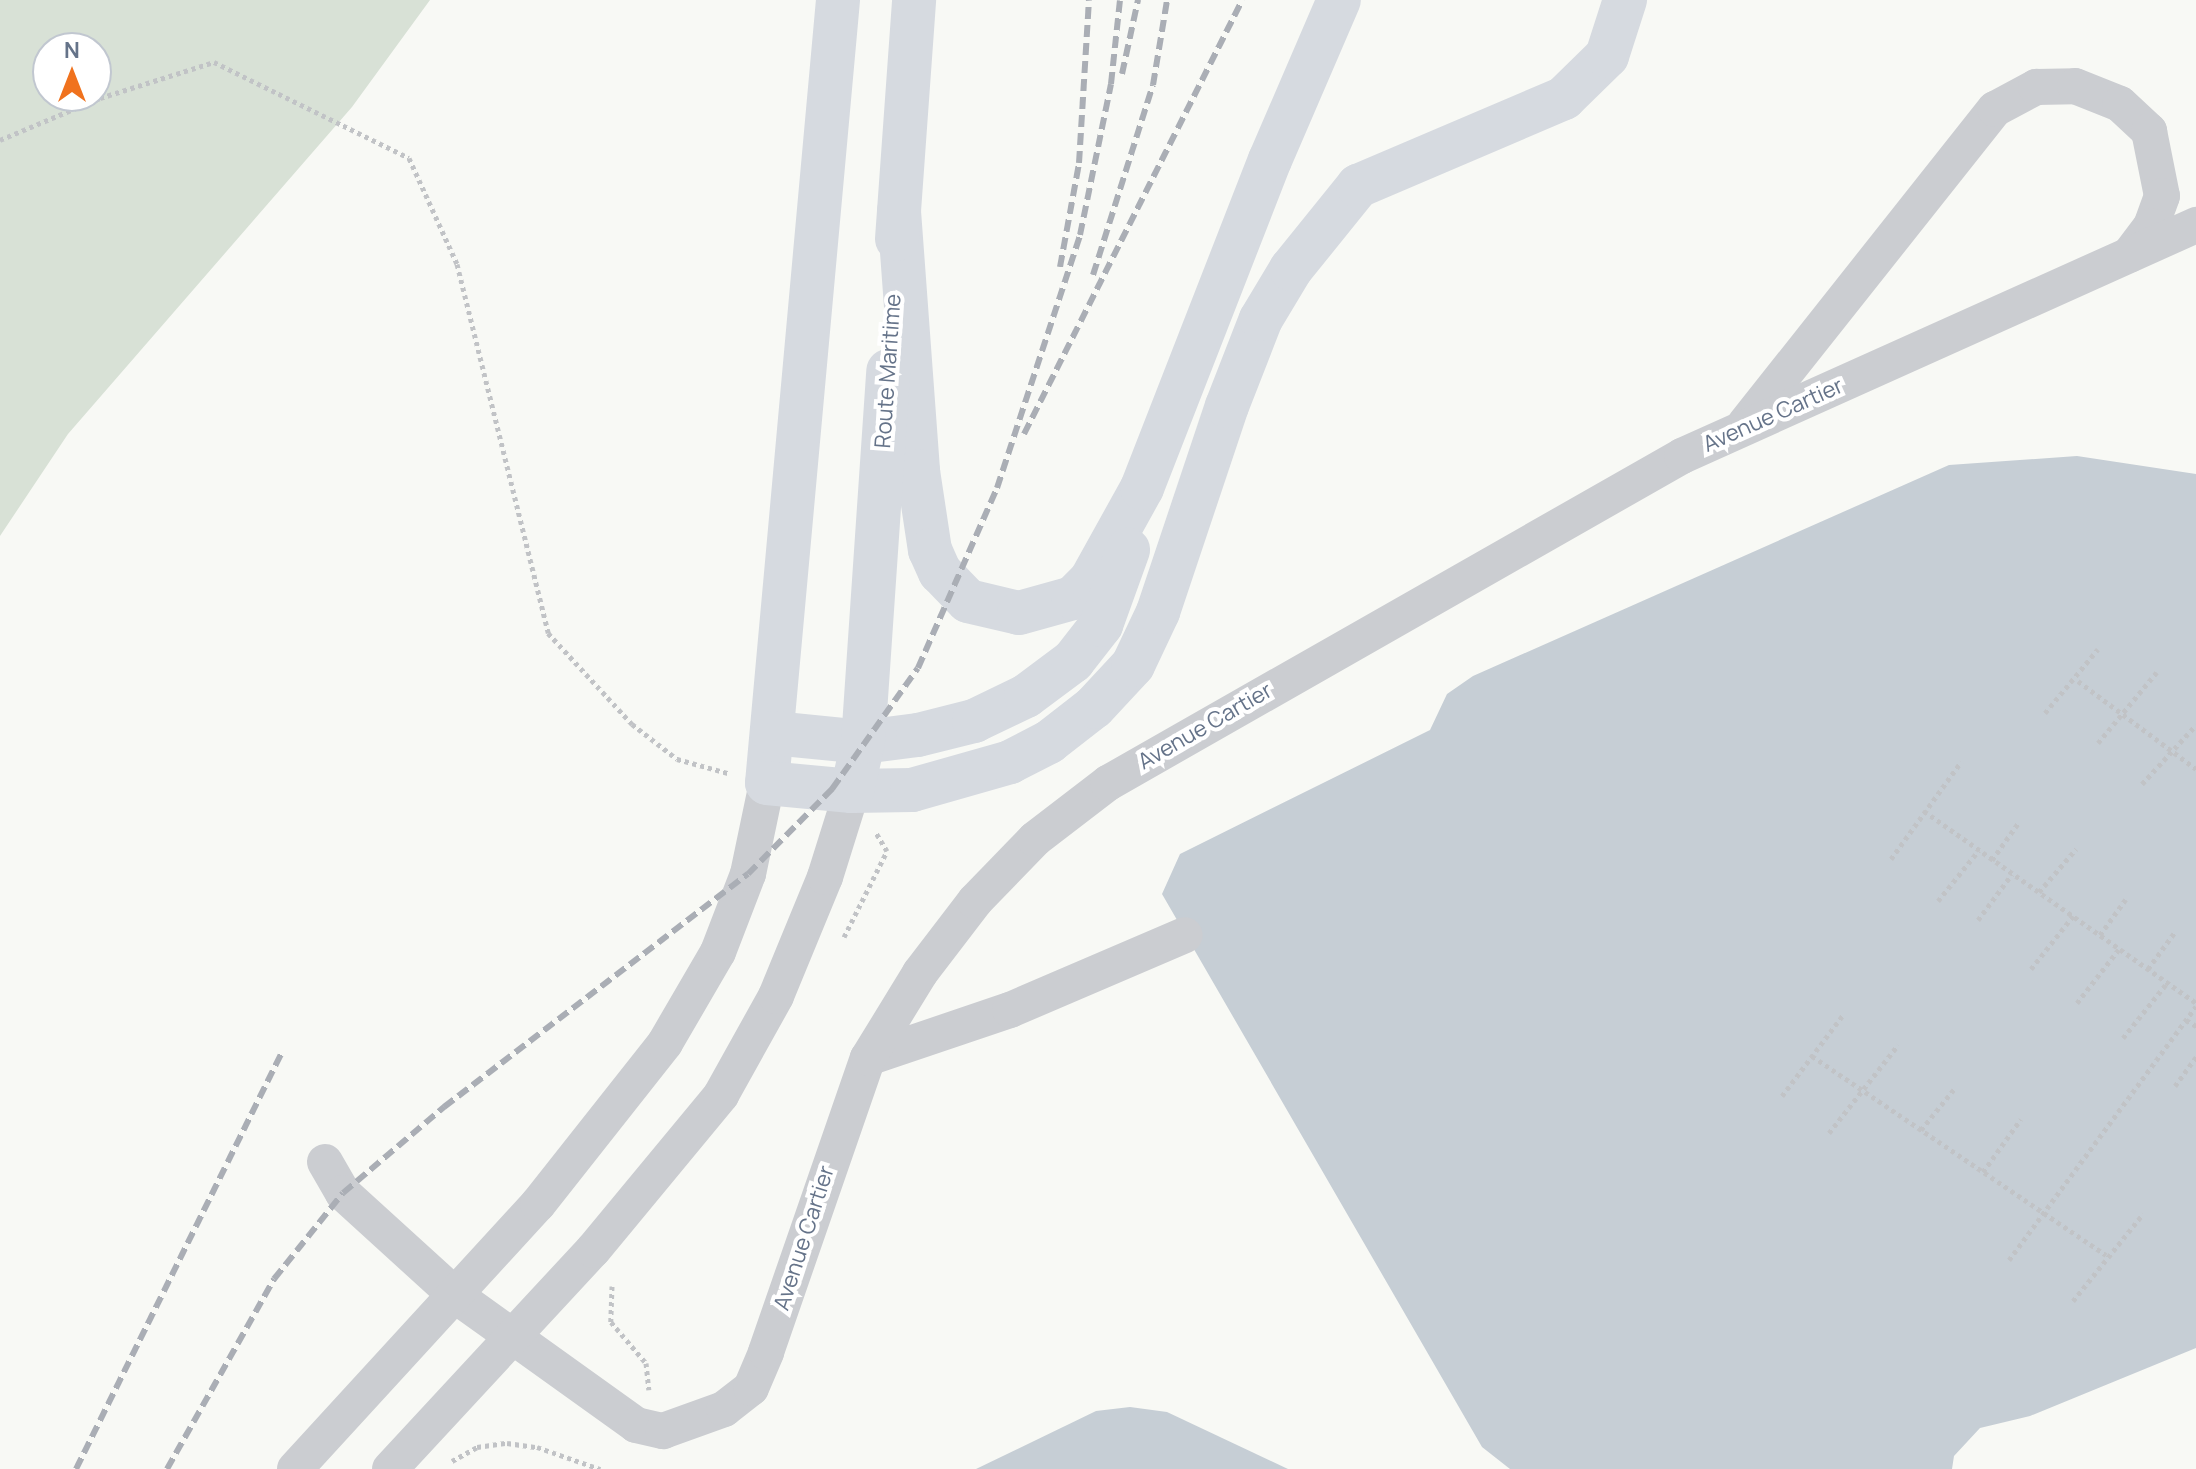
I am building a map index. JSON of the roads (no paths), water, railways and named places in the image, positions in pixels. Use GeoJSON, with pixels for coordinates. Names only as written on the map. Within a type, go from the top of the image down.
{"type":"FeatureCollection","features":[{"type":"Feature","properties":{"kind":"main road"},"geometry":{"type":"LineString","coordinates":[[838,0],[767,783],[852,791],[912,790],[1010,762],[1049,742],[1094,707],[1133,665],[1158,612],[1233,391],[1261,319],[1291,269],[1358,186],[1564,98],[1607,56],[1625,0]]}},
{"type":"Feature","properties":{"kind":"main road","name":"Route Maritime"},"geometry":{"type":"LineString","coordinates":[[863,742],[914,0]]}},
{"type":"Feature","properties":{"kind":"main road"},"geometry":{"type":"LineString","coordinates":[[899,211],[922,514],[940,572],[968,601],[1019,613],[1073,598],[1091,580],[1142,488],[1270,160],[1339,0]]}},
{"type":"Feature","properties":{"kind":"main road"},"geometry":{"type":"LineString","coordinates":[[773,733],[863,742],[974,721],[1026,696],[1073,661],[1101,625],[1123,572],[1142,488]]}},
{"type":"Feature","properties":{"kind":"main road"},"geometry":{"type":"LineString","coordinates":[[852,791],[863,742]]}},
{"type":"Feature","properties":{"kind":"street"},"geometry":{"type":"LineString","coordinates":[[1740,430],[1995,109],[2036,87],[2075,86],[2120,104],[2149,131],[2162,196],[2151,226],[2129,255]]}},
{"type":"Feature","properties":{"kind":"street","name":"Avenue Cartier"},"geometry":{"type":"LineString","coordinates":[[325,1162],[343,1193],[456,1296],[511,1337],[636,1425],[650,1428],[691,1424],[751,1388],[868,1058],[920,973],[975,901],[1035,839],[1108,783],[1682,456],[2196,225]]}},
{"type":"Feature","properties":{"kind":"street"},"geometry":{"type":"LineString","coordinates":[[295,1469],[456,1296],[617,1107],[681,1016],[718,952],[748,874],[767,783]]}},
{"type":"Feature","properties":{"kind":"street"},"geometry":{"type":"LineString","coordinates":[[390,1469],[593,1250],[721,1095],[776,996],[825,877],[852,791]]}},
{"type":"Feature","properties":{"kind":"street"},"geometry":{"type":"LineString","coordinates":[[868,1058],[1010,1010],[1185,935]]}},
{"type":"Feature","properties":{"kind":"railway"},"geometry":{"type":"LineString","coordinates":[[1060,267],[1079,163],[1089,0]]}},
{"type":"Feature","properties":{"kind":"railway"},"geometry":{"type":"LineString","coordinates":[[167,1469],[274,1279],[343,1193],[444,1107],[748,874],[832,789],[918,668],[997,488],[1080,235],[1111,84],[1120,0]]}},
{"type":"Feature","properties":{"kind":"railway"},"geometry":{"type":"LineString","coordinates":[[1122,74],[1138,0]]}},
{"type":"Feature","properties":{"kind":"railway"},"geometry":{"type":"LineString","coordinates":[[1093,275],[1153,85],[1167,0]]}},
{"type":"Feature","properties":{"kind":"railway"},"geometry":{"type":"LineString","coordinates":[[1024,434],[1242,0]]}},
{"type":"Feature","properties":{"kind":"railway"},"geometry":{"type":"LineString","coordinates":[[76,1469],[282,1053]]}}]}
